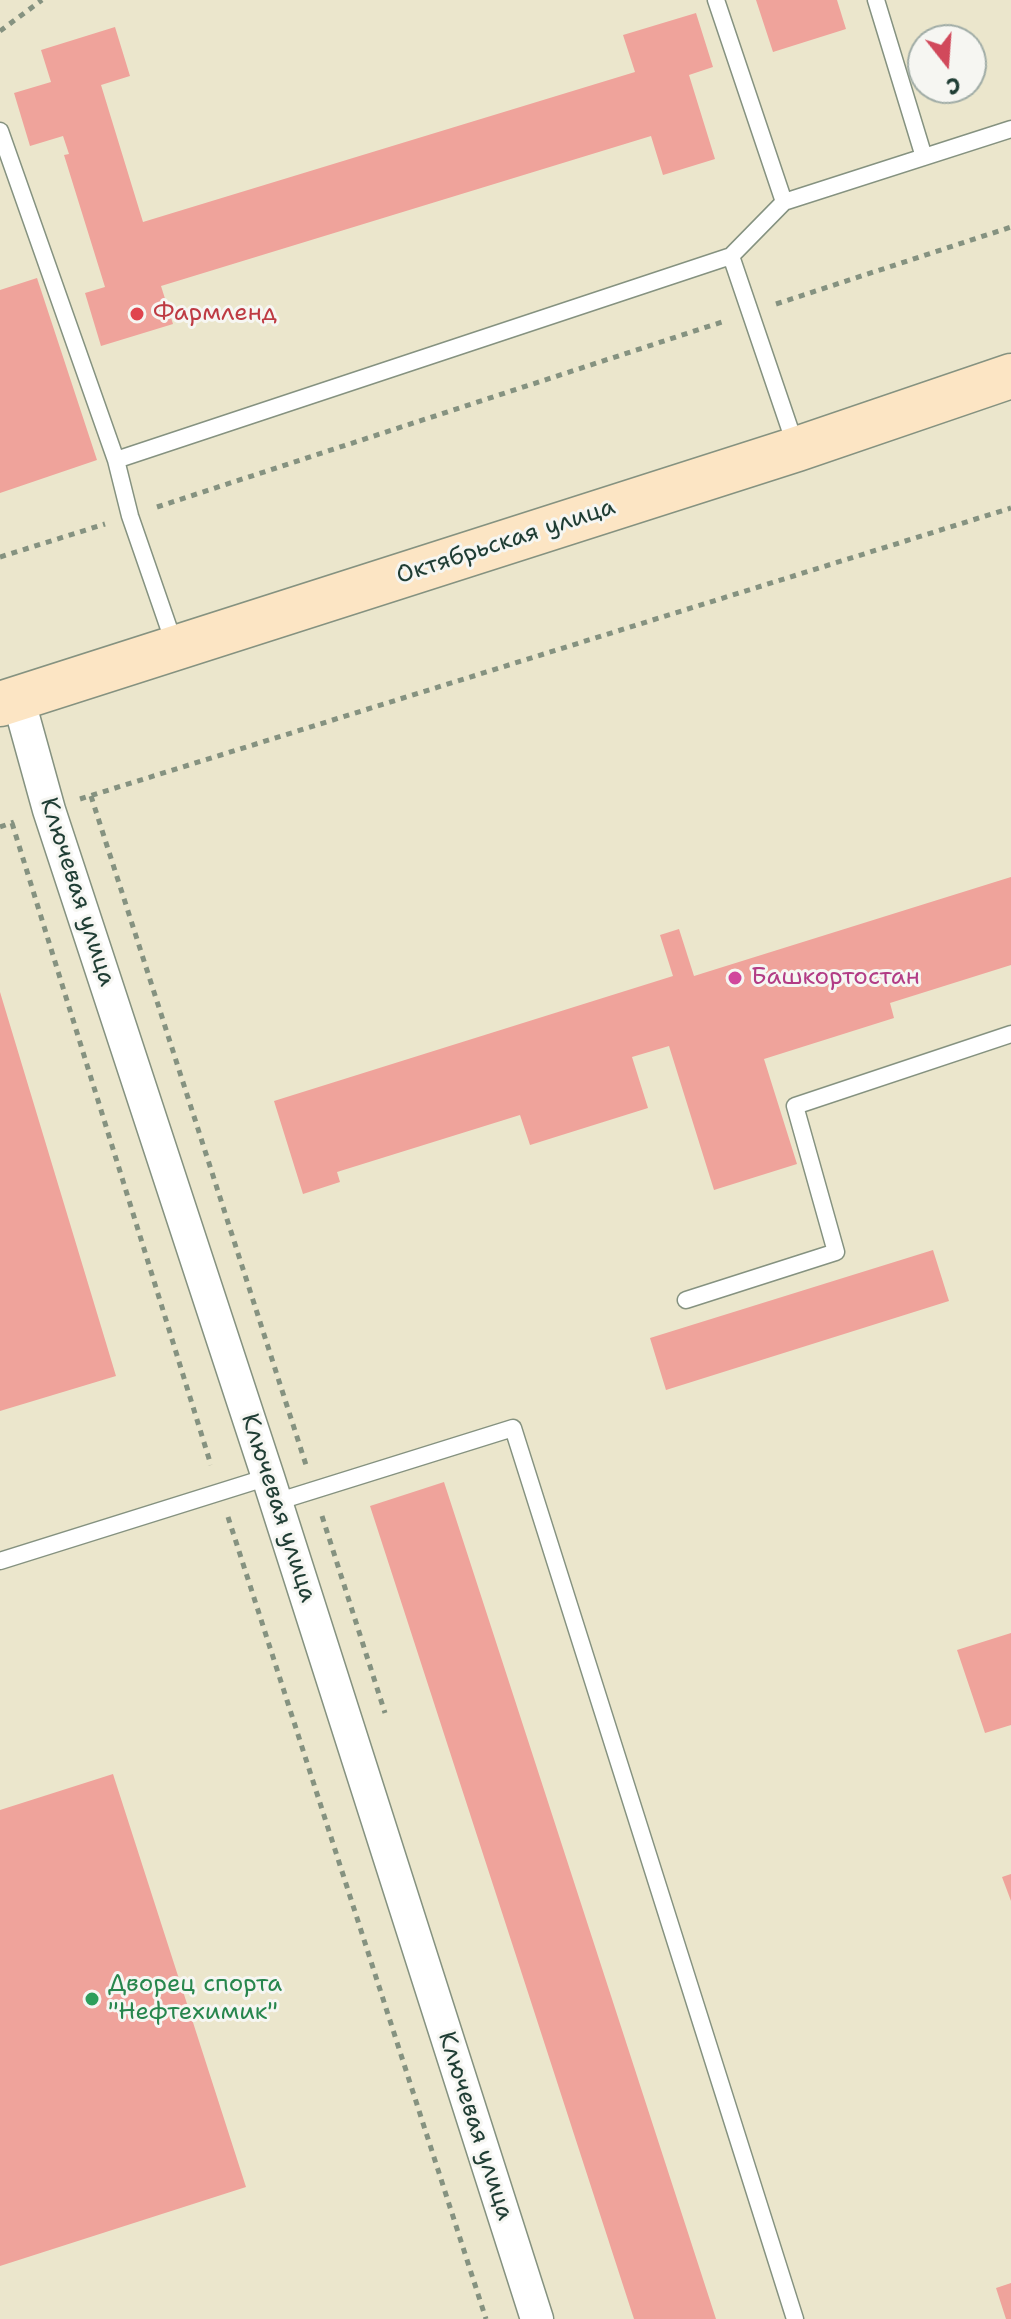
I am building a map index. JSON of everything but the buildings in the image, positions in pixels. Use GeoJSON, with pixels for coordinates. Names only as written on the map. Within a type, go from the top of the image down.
{"type":"FeatureCollection","features":[{"type":"Feature","properties":{"kind":"street","name":"Октябрьская улица"},"geometry":{"type":"LineString","coordinates":[[9,701],[797,449],[1011,376]]}},
{"type":"Feature","properties":{"kind":"street","name":"Ключевая улица"},"geometry":{"type":"LineString","coordinates":[[9,701],[49,810],[272,1489],[537,2319]]}},
{"type":"Feature","properties":{"kind":"lane"},"geometry":{"type":"LineString","coordinates":[[716,0],[784,202]]}},
{"type":"Feature","properties":{"kind":"lane"},"geometry":{"type":"LineString","coordinates":[[876,0],[924,157]]}},
{"type":"Feature","properties":{"kind":"lane"},"geometry":{"type":"LineString","coordinates":[[116,460],[731,256],[784,202],[1011,129]]}},
{"type":"Feature","properties":{"kind":"lane"},"geometry":{"type":"LineString","coordinates":[[0,131],[116,460],[130,516],[175,648]]}},
{"type":"Feature","properties":{"kind":"lane"},"geometry":{"type":"LineString","coordinates":[[731,256],[797,449]]}},
{"type":"Feature","properties":{"kind":"lane"},"geometry":{"type":"LineString","coordinates":[[686,1300],[836,1252],[795,1106],[1011,1034]]}},
{"type":"Feature","properties":{"kind":"lane"},"geometry":{"type":"LineString","coordinates":[[0,1561],[220,1492],[272,1489],[513,1428],[795,2319]]}},
{"type":"Feature","properties":{"kind":"path"},"geometry":{"type":"LineString","coordinates":[[0,31],[42,0]]}},
{"type":"Feature","properties":{"kind":"path"},"geometry":{"type":"LineString","coordinates":[[0,557],[1011,227]]}},
{"type":"Feature","properties":{"kind":"path"},"geometry":{"type":"LineString","coordinates":[[0,827],[1011,508]]}},
{"type":"Feature","properties":{"kind":"path"},"geometry":{"type":"LineString","coordinates":[[12,823],[220,1492],[486,2319]]}},
{"type":"Feature","properties":{"kind":"place","name":"Фармленд"},"geometry":{"type":"Point","coordinates":[137,314]}},
{"type":"Feature","properties":{"kind":"place","name":"Башкортостан"},"geometry":{"type":"Point","coordinates":[735,978]}},
{"type":"Feature","properties":{"kind":"place","name":"Дворец спорта \"Нефтехимик\""},"geometry":{"type":"Point","coordinates":[92,1999]}}]}
